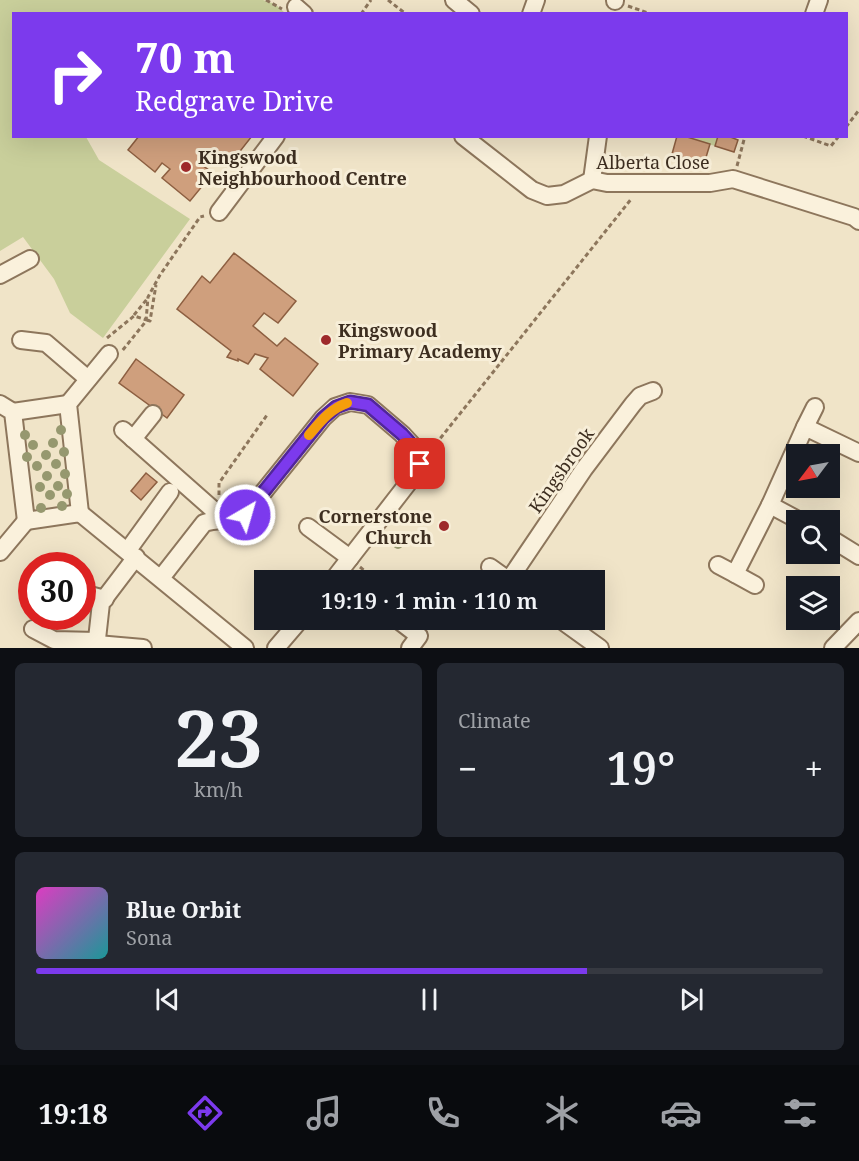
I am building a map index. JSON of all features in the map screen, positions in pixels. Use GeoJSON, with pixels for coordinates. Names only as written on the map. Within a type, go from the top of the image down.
{"type":"FeatureCollection","features":[{"type":"Feature","properties":{"kind":"street"},"geometry":{"type":"LineString","coordinates":[[454,0],[469,12]]}},
{"type":"Feature","properties":{"kind":"street"},"geometry":{"type":"LineString","coordinates":[[219,212],[274,138]]}},
{"type":"Feature","properties":{"kind":"street","name":"Alberta Close"},"geometry":{"type":"LineString","coordinates":[[466,138],[532,190],[547,196],[564,194],[592,180],[607,183],[710,183],[733,180],[857,216]]}},
{"type":"Feature","properties":{"kind":"street"},"geometry":{"type":"LineString","coordinates":[[592,180],[598,138]]}},
{"type":"Feature","properties":{"kind":"street"},"geometry":{"type":"LineString","coordinates":[[0,275],[30,259]]}},
{"type":"Feature","properties":{"kind":"street"},"geometry":{"type":"LineString","coordinates":[[21,339],[46,343],[88,379]]}},
{"type":"Feature","properties":{"kind":"street"},"geometry":{"type":"LineString","coordinates":[[80,513],[68,405],[88,379],[106,347]]}},
{"type":"Feature","properties":{"kind":"street","name":"Kingsbrook"},"geometry":{"type":"LineString","coordinates":[[515,570],[598,450],[639,396],[653,392]]}},
{"type":"Feature","properties":{"kind":"street"},"geometry":{"type":"LineString","coordinates":[[161,578],[204,524],[223,518],[237,519],[245,515],[323,418],[336,407],[350,402],[368,405],[402,434],[414,447],[420,464],[412,478],[341,570]]}},
{"type":"Feature","properties":{"kind":"street"},"geometry":{"type":"LineString","coordinates":[[26,521],[7,408],[68,405]]}},
{"type":"Feature","properties":{"kind":"street"},"geometry":{"type":"LineString","coordinates":[[735,574],[815,407]]}},
{"type":"Feature","properties":{"kind":"street"},"geometry":{"type":"LineString","coordinates":[[153,414],[128,434],[223,518]]}},
{"type":"Feature","properties":{"kind":"street"},"geometry":{"type":"LineString","coordinates":[[805,427],[859,453]]}},
{"type":"Feature","properties":{"kind":"street"},"geometry":{"type":"LineString","coordinates":[[97,644],[101,603],[170,492]]}},
{"type":"Feature","properties":{"kind":"street"},"geometry":{"type":"LineString","coordinates":[[770,505],[786,514]]}},
{"type":"Feature","properties":{"kind":"street"},"geometry":{"type":"LineString","coordinates":[[0,552],[26,521],[80,513],[132,553],[245,648]]}},
{"type":"Feature","properties":{"kind":"street"},"geometry":{"type":"LineString","coordinates":[[308,527],[350,558]]}},
{"type":"Feature","properties":{"kind":"street"},"geometry":{"type":"LineString","coordinates":[[840,544],[859,556]]}},
{"type":"Feature","properties":{"kind":"street"},"geometry":{"type":"LineString","coordinates":[[718,566],[755,585]]}},
{"type":"Feature","properties":{"kind":"street"},"geometry":{"type":"LineString","coordinates":[[489,567],[493,570]]}},
{"type":"Feature","properties":{"kind":"street"},"geometry":{"type":"LineString","coordinates":[[96,597],[105,599]]}},
{"type":"Feature","properties":{"kind":"street"},"geometry":{"type":"LineString","coordinates":[[832,648],[859,621]]}},
{"type":"Feature","properties":{"kind":"street"},"geometry":{"type":"LineString","coordinates":[[33,630],[54,640],[143,648]]}},
{"type":"Feature","properties":{"kind":"street"},"geometry":{"type":"LineString","coordinates":[[276,648],[291,630]]}},
{"type":"Feature","properties":{"kind":"street"},"geometry":{"type":"LineString","coordinates":[[410,648],[419,636],[411,630]]}},
{"type":"Feature","properties":{"kind":"street"},"geometry":{"type":"LineString","coordinates":[[575,630],[600,648]]}},
{"type":"Feature","properties":{"kind":"path"},"geometry":{"type":"LineString","coordinates":[[388,0],[403,12]]}},
{"type":"Feature","properties":{"kind":"path"},"geometry":{"type":"LineString","coordinates":[[615,1],[644,12]]}},
{"type":"Feature","properties":{"kind":"path"},"geometry":{"type":"LineString","coordinates":[[848,124],[859,110]]}},
{"type":"Feature","properties":{"kind":"path"},"geometry":{"type":"LineString","coordinates":[[733,180],[744,138]]}},
{"type":"Feature","properties":{"kind":"path"},"geometry":{"type":"LineString","coordinates":[[809,138],[831,146],[837,138]]}},
{"type":"Feature","properties":{"kind":"path"},"geometry":{"type":"LineString","coordinates":[[420,464],[629,201],[649,183]]}},
{"type":"Feature","properties":{"kind":"path"},"geometry":{"type":"LineString","coordinates":[[156,281],[150,321],[147,320],[115,360],[106,347],[148,297],[156,281],[200,217],[219,212]]}},
{"type":"Feature","properties":{"kind":"path"},"geometry":{"type":"LineString","coordinates":[[147,320],[148,297]]}},
{"type":"Feature","properties":{"kind":"path"},"geometry":{"type":"LineString","coordinates":[[134,316],[147,320]]}},
{"type":"Feature","properties":{"kind":"path"},"geometry":{"type":"LineString","coordinates":[[223,518],[219,483],[267,416]]}},
{"type":"Feature","properties":{"kind":"path"},"geometry":{"type":"LineString","coordinates":[[350,558],[364,570]]}},
{"type":"Feature","properties":{"kind":"green space"},"geometry":{"type":"Polygon","coordinates":[[[0,0],[263,0],[275,4],[284,12],[12,12],[12,138],[87,138],[99,160],[190,219],[103,338],[70,313],[54,279],[23,237],[0,251],[0,0]]]}},
{"type":"Feature","properties":{"kind":"green space"},"geometry":{"type":"Polygon","coordinates":[[[687,138],[718,138],[715,146],[687,138]]]}},
{"type":"Feature","properties":{"kind":"building","name":"Kingswood Neighbourhood Centre"},"geometry":{"type":"Polygon","coordinates":[[[137,138],[250,138],[230,164],[214,151],[202,165],[213,173],[190,201],[162,178],[170,169],[162,163],[155,172],[128,150],[137,138]]]}},
{"type":"Feature","properties":{"kind":"building"},"geometry":{"type":"Polygon","coordinates":[[[676,138],[690,138],[710,144],[704,164],[672,154],[676,138]]]}},
{"type":"Feature","properties":{"kind":"building"},"geometry":{"type":"Polygon","coordinates":[[[717,138],[738,140],[734,152],[715,146],[717,138]]]}},
{"type":"Feature","properties":{"kind":"building"},"geometry":{"type":"Polygon","coordinates":[[[234,253],[296,301],[278,323],[264,313],[253,326],[277,346],[285,338],[318,364],[293,396],[260,369],[268,358],[255,354],[248,364],[227,357],[231,351],[177,309],[202,276],[210,283],[234,253]]]}},
{"type":"Feature","properties":{"kind":"building"},"geometry":{"type":"Polygon","coordinates":[[[136,359],[184,395],[167,418],[119,383],[136,359]]]}},
{"type":"Feature","properties":{"kind":"building"},"geometry":{"type":"Polygon","coordinates":[[[146,473],[157,482],[141,500],[131,491],[146,473]]]}},
{"type":"Feature","properties":{"kind":"slow traffic"},"geometry":{"type":"LineString","coordinates":[[309,435],[336,407],[347,403]]}},
{"type":"Feature","properties":{"kind":"place","name":"Kingswood Neighbourhood Centre"},"geometry":{"type":"Point","coordinates":[186,167]}},
{"type":"Feature","properties":{"kind":"place","name":"Kingswood Primary Academy"},"geometry":{"type":"Point","coordinates":[326,340]}},
{"type":"Feature","properties":{"kind":"place","name":"Cornerstone Church"},"geometry":{"type":"Point","coordinates":[444,526]}},
{"type":"Feature","properties":{"kind":"route"},"geometry":{"type":"LineString","coordinates":[[245,515],[323,418],[336,407],[350,402],[368,405],[402,434],[414,447],[420,464]]}}]}
